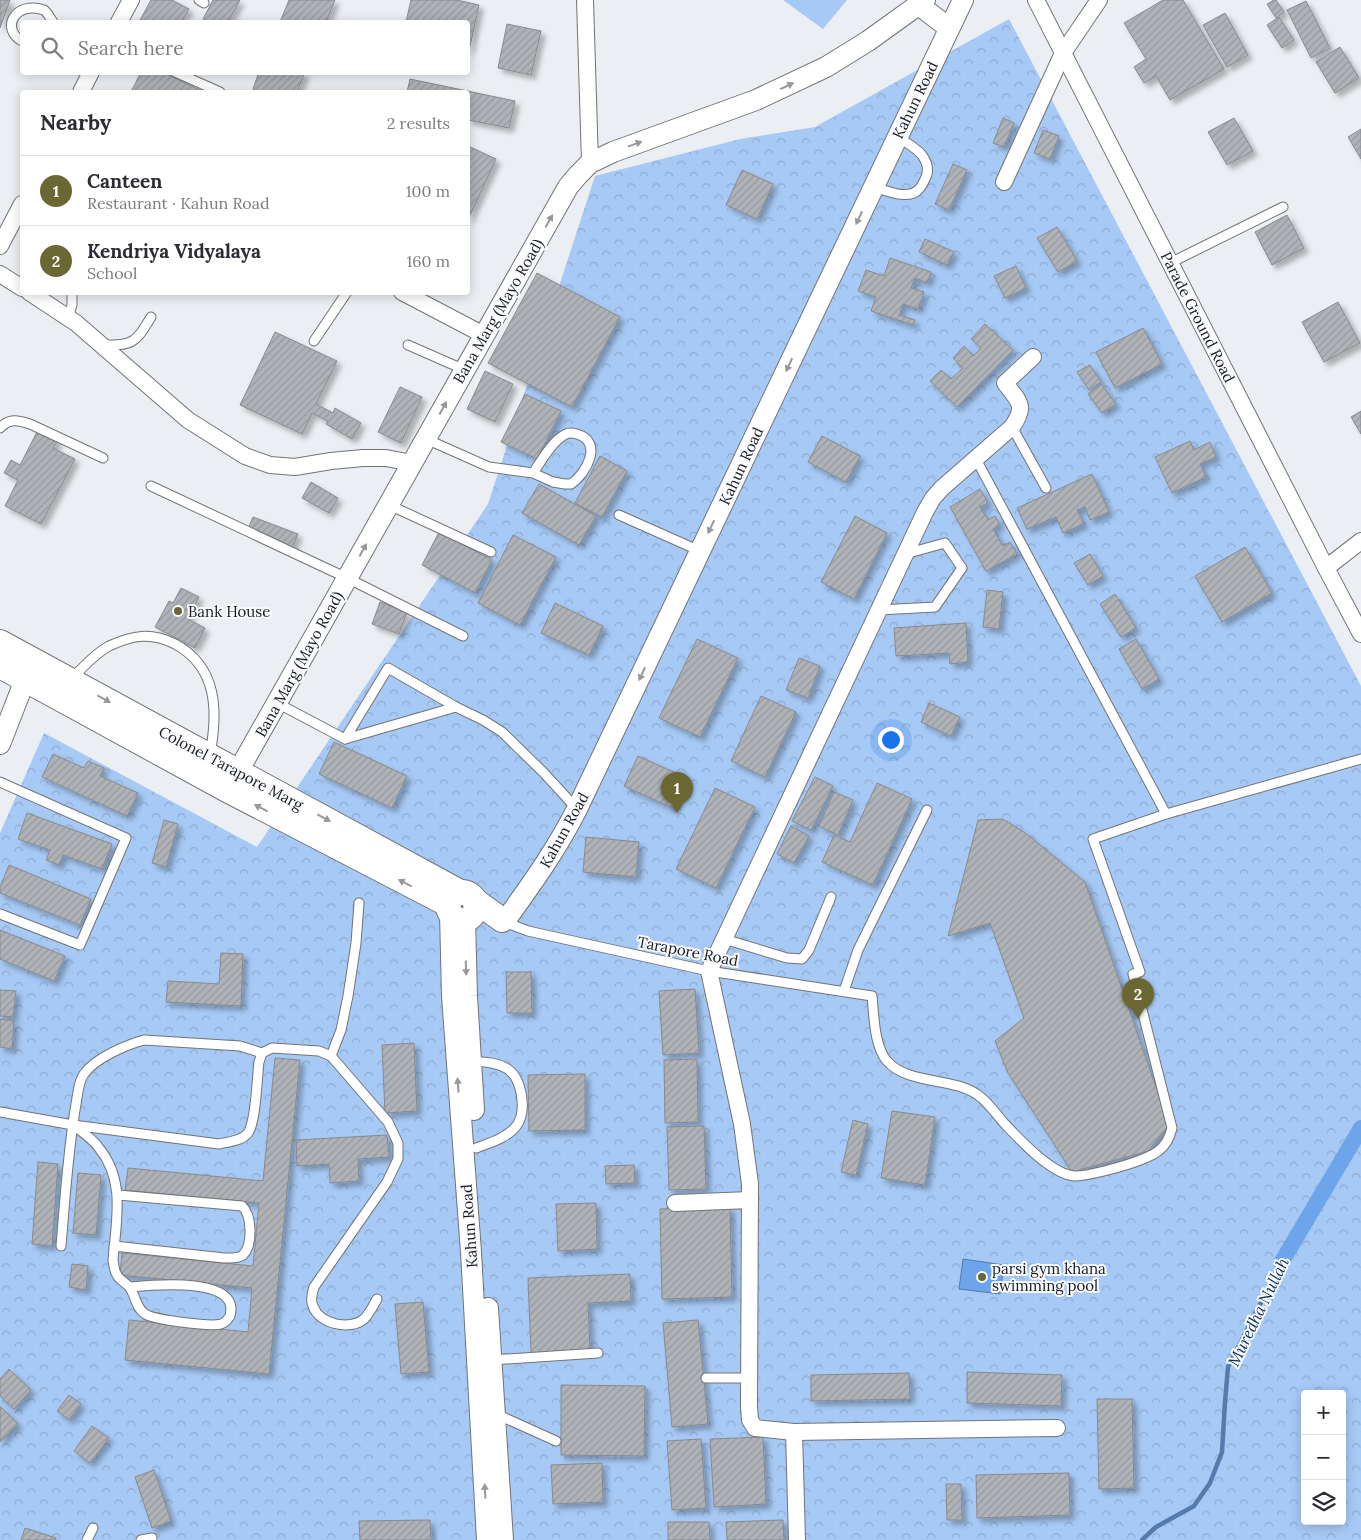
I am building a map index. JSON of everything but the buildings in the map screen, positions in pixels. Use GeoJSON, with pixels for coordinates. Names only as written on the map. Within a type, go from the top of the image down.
{"type":"FeatureCollection","features":[{"type":"Feature","properties":{"kind":"main road","name":"Colonel Tarapore Marg"},"geometry":{"type":"LineString","coordinates":[[0,642],[29,670],[462,908]]}},
{"type":"Feature","properties":{"kind":"main road","name":"Colonel Tarapore Marg"},"geometry":{"type":"LineString","coordinates":[[0,666],[29,670],[70,680],[210,757],[232,781]]}},
{"type":"Feature","properties":{"kind":"main road"},"geometry":{"type":"LineString","coordinates":[[462,908],[502,920]]}},
{"type":"Feature","properties":{"kind":"street"},"geometry":{"type":"LineString","coordinates":[[120,20],[131,0]]}},
{"type":"Feature","properties":{"kind":"street"},"geometry":{"type":"LineString","coordinates":[[585,0],[590,164]]}},
{"type":"Feature","properties":{"kind":"street","name":"Kahun Road"},"geometry":{"type":"LineString","coordinates":[[502,920],[508,917],[547,862],[577,809],[962,0]]}},
{"type":"Feature","properties":{"kind":"street","name":"Parade Ground Road"},"geometry":{"type":"LineString","coordinates":[[1036,0],[1361,634]]}},
{"type":"Feature","properties":{"kind":"street"},"geometry":{"type":"LineString","coordinates":[[1004,182],[1063,53],[1099,0]]}},
{"type":"Feature","properties":{"kind":"street"},"geometry":{"type":"LineString","coordinates":[[922,2],[949,28]]}},
{"type":"Feature","properties":{"kind":"street","name":"Bana Marg (Mayo Road)"},"geometry":{"type":"LineString","coordinates":[[232,781],[568,187],[578,174],[590,164],[613,152],[756,100],[826,68],[868,41],[922,2]]}},
{"type":"Feature","properties":{"kind":"street"},"geometry":{"type":"LineString","coordinates":[[82,90],[89,75]]}},
{"type":"Feature","properties":{"kind":"street"},"geometry":{"type":"LineString","coordinates":[[0,246],[20,208]]}},
{"type":"Feature","properties":{"kind":"street"},"geometry":{"type":"LineString","coordinates":[[0,274],[20,287]]}},
{"type":"Feature","properties":{"kind":"street"},"geometry":{"type":"LineString","coordinates":[[34,295],[76,323],[188,420],[245,456],[270,465],[295,467],[331,460],[362,458],[386,458],[412,463]]}},
{"type":"Feature","properties":{"kind":"street"},"geometry":{"type":"LineString","coordinates":[[408,295],[484,335]]}},
{"type":"Feature","properties":{"kind":"street"},"geometry":{"type":"LineString","coordinates":[[1033,357],[1005,383],[1019,402],[1021,408],[1019,417],[1012,427],[933,498],[709,971],[742,1124],[750,1184],[749,1378],[750,1420],[755,1428],[794,1432],[1057,1428]]}},
{"type":"Feature","properties":{"kind":"street"},"geometry":{"type":"LineString","coordinates":[[1326,568],[1361,541]]}},
{"type":"Feature","properties":{"kind":"street"},"geometry":{"type":"LineString","coordinates":[[0,744],[29,670]]}},
{"type":"Feature","properties":{"kind":"street","name":"Kahun Road"},"geometry":{"type":"LineString","coordinates":[[462,908],[476,1148],[503,1540]]}},
{"type":"Feature","properties":{"kind":"street","name":"Kahun Road"},"geometry":{"type":"LineString","coordinates":[[462,908],[452,996],[471,1252],[487,1540]]}},
{"type":"Feature","properties":{"kind":"street"},"geometry":{"type":"LineString","coordinates":[[675,1202],[750,1200]]}},
{"type":"Feature","properties":{"kind":"street"},"geometry":{"type":"LineString","coordinates":[[794,1432],[797,1540]]}},
{"type":"Feature","properties":{"kind":"lane"},"geometry":{"type":"LineString","coordinates":[[20,40],[14,38],[7,27],[7,19],[16,4],[22,1],[38,6],[46,11],[52,20]]}},
{"type":"Feature","properties":{"kind":"lane"},"geometry":{"type":"LineString","coordinates":[[182,75],[216,90]]}},
{"type":"Feature","properties":{"kind":"lane"},"geometry":{"type":"LineString","coordinates":[[874,186],[896,194],[915,193],[920,190],[928,171],[926,161],[922,154],[897,137]]}},
{"type":"Feature","properties":{"kind":"lane"},"geometry":{"type":"LineString","coordinates":[[1170,263],[1284,207]]}},
{"type":"Feature","properties":{"kind":"lane"},"geometry":{"type":"LineString","coordinates":[[68,318],[72,305],[72,295]]}},
{"type":"Feature","properties":{"kind":"lane"},"geometry":{"type":"LineString","coordinates":[[314,341],[345,295]]}},
{"type":"Feature","properties":{"kind":"lane"},"geometry":{"type":"LineString","coordinates":[[101,345],[130,343],[139,338],[151,317]]}},
{"type":"Feature","properties":{"kind":"lane"},"geometry":{"type":"LineString","coordinates":[[408,346],[465,370]]}},
{"type":"Feature","properties":{"kind":"lane"},"geometry":{"type":"LineString","coordinates":[[0,428],[10,421],[18,420],[104,458]]}},
{"type":"Feature","properties":{"kind":"lane"},"geometry":{"type":"LineString","coordinates":[[1012,427],[1046,488]]}},
{"type":"Feature","properties":{"kind":"lane"},"geometry":{"type":"LineString","coordinates":[[426,439],[489,468],[533,473],[552,482],[565,484],[572,484],[584,473],[591,454],[587,441],[576,433],[570,432],[565,434],[553,445],[533,473]]}},
{"type":"Feature","properties":{"kind":"lane"},"geometry":{"type":"LineString","coordinates":[[976,459],[1166,814],[1361,759]]}},
{"type":"Feature","properties":{"kind":"lane"},"geometry":{"type":"LineString","coordinates":[[151,486],[347,578],[463,636]]}},
{"type":"Feature","properties":{"kind":"lane"},"geometry":{"type":"LineString","coordinates":[[388,505],[491,552]]}},
{"type":"Feature","properties":{"kind":"lane"},"geometry":{"type":"LineString","coordinates":[[619,514],[700,551]]}},
{"type":"Feature","properties":{"kind":"lane"},"geometry":{"type":"LineString","coordinates":[[879,610],[935,607],[962,568],[945,543],[905,554]]}},
{"type":"Feature","properties":{"kind":"lane"},"geometry":{"type":"LineString","coordinates":[[70,680],[97,654],[129,638],[145,635],[153,636],[178,646],[199,662],[210,686],[214,702],[214,734],[210,757]]}},
{"type":"Feature","properties":{"kind":"lane"},"geometry":{"type":"LineString","coordinates":[[345,739],[388,668],[502,732],[577,809]]}},
{"type":"Feature","properties":{"kind":"lane"},"geometry":{"type":"LineString","coordinates":[[276,703],[345,739],[456,707]]}},
{"type":"Feature","properties":{"kind":"lane"},"geometry":{"type":"LineString","coordinates":[[0,782],[126,838],[80,945],[0,914]]}},
{"type":"Feature","properties":{"kind":"lane"},"geometry":{"type":"LineString","coordinates":[[844,991],[858,950],[928,810]]}},
{"type":"Feature","properties":{"kind":"lane","name":"Tarapore Road"},"geometry":{"type":"LineString","coordinates":[[502,920],[528,931],[709,971],[872,996],[874,1026],[881,1052],[888,1062],[901,1072],[962,1086],[979,1096],[1017,1137],[1040,1158],[1064,1173],[1076,1176],[1127,1164],[1153,1155],[1164,1146],[1172,1128],[1133,974],[1140,972],[1093,839],[1166,814]]}},
{"type":"Feature","properties":{"kind":"lane"},"geometry":{"type":"LineString","coordinates":[[724,939],[787,958],[802,958],[809,950],[831,897]]}},
{"type":"Feature","properties":{"kind":"lane"},"geometry":{"type":"LineString","coordinates":[[331,1056],[341,1030],[348,996],[356,943],[359,903]]}},
{"type":"Feature","properties":{"kind":"lane"},"geometry":{"type":"LineString","coordinates":[[60,1246],[73,1124],[80,1080],[96,1063],[132,1044],[144,1040],[240,1046],[262,1053],[272,1048],[319,1051],[331,1056],[388,1122],[398,1142],[398,1159],[387,1182],[314,1287],[311,1297],[313,1307],[323,1319],[334,1324],[350,1324],[363,1320],[371,1311],[377,1298]]}},
{"type":"Feature","properties":{"kind":"lane"},"geometry":{"type":"LineString","coordinates":[[0,1112],[219,1144],[238,1140],[247,1134],[252,1124],[259,1062],[262,1053]]}},
{"type":"Feature","properties":{"kind":"lane"},"geometry":{"type":"LineString","coordinates":[[471,1061],[493,1064],[508,1070],[519,1086],[522,1105],[517,1125],[512,1130],[504,1136],[476,1148]]}},
{"type":"Feature","properties":{"kind":"lane"},"geometry":{"type":"LineString","coordinates":[[73,1124],[99,1147],[110,1162],[116,1179],[118,1194],[113,1260],[117,1276],[130,1288],[140,1310],[147,1316],[154,1318],[212,1325],[222,1324],[230,1316],[231,1306],[229,1301],[218,1291],[204,1287],[161,1284],[130,1288]]}},
{"type":"Feature","properties":{"kind":"lane"},"geometry":{"type":"LineString","coordinates":[[114,1246],[237,1258],[246,1251],[250,1234],[248,1216],[242,1206],[118,1194]]}},
{"type":"Feature","properties":{"kind":"lane"},"geometry":{"type":"LineString","coordinates":[[492,1360],[598,1353]]}},
{"type":"Feature","properties":{"kind":"lane"},"geometry":{"type":"LineString","coordinates":[[706,1378],[749,1378]]}},
{"type":"Feature","properties":{"kind":"lane"},"geometry":{"type":"LineString","coordinates":[[494,1413],[556,1441]]}},
{"type":"Feature","properties":{"kind":"lane"},"geometry":{"type":"LineString","coordinates":[[87,1540],[93,1528]]}},
{"type":"Feature","properties":{"kind":"lane"},"geometry":{"type":"LineString","coordinates":[[141,1540],[152,1538]]}},
{"type":"Feature","properties":{"kind":"green space"},"geometry":{"type":"Polygon","coordinates":[[[783,0],[847,0],[823,29],[783,0]]]}},
{"type":"Feature","properties":{"kind":"green space"},"geometry":{"type":"Polygon","coordinates":[[[1009,19],[1361,686],[1361,1540],[0,1540],[0,833],[44,733],[257,847],[488,504],[595,176],[740,139],[815,127],[1009,19]]]}},
{"type":"Feature","properties":{"kind":"shaded area","name":"parsi gym khana swimming pool"},"geometry":{"type":"Polygon","coordinates":[[[963,1259],[1004,1265],[1000,1294],[959,1289],[963,1259]]]}},
{"type":"Feature","properties":{"kind":"waterway","name":"Muredha Nullah"},"geometry":{"type":"LineString","coordinates":[[1281,1263],[1361,1128]]}},
{"type":"Feature","properties":{"kind":"waterway","name":"Muredha Nullah"},"geometry":{"type":"LineString","coordinates":[[1142,1540],[1156,1527],[1194,1506],[1210,1483],[1222,1452],[1228,1367],[1281,1263]]}},
{"type":"Feature","properties":{"kind":"place","name":"Bank House"},"geometry":{"type":"Point","coordinates":[178,611]}},
{"type":"Feature","properties":{"kind":"place","name":"Canteen"},"geometry":{"type":"Point","coordinates":[677,813]}},
{"type":"Feature","properties":{"kind":"place","name":"Kendriya Vidyalaya"},"geometry":{"type":"Point","coordinates":[1138,1019]}},
{"type":"Feature","properties":{"kind":"place","name":"parsi gym khana swimming pool"},"geometry":{"type":"Point","coordinates":[982,1277]}}]}
